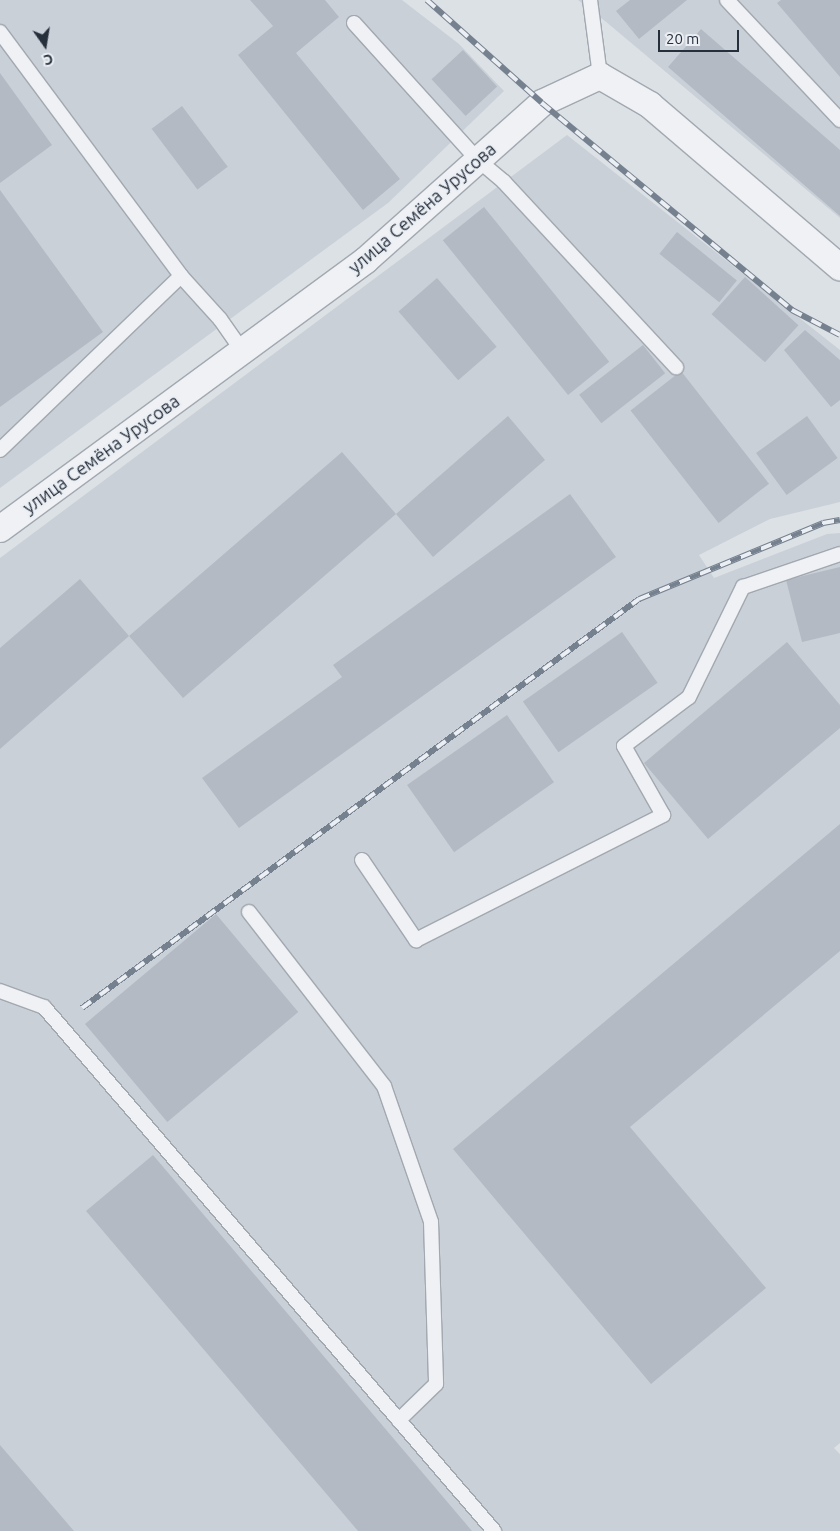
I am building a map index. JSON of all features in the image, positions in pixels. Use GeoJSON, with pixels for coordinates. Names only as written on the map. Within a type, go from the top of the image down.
{"type":"FeatureCollection","features":[{"type":"Feature","properties":{"kind":"street","name":"улица Семёна Урусова"},"geometry":{"type":"LineString","coordinates":[[0,529],[366,260],[542,103],[600,76]]}},
{"type":"Feature","properties":{"kind":"street"},"geometry":{"type":"LineString","coordinates":[[600,76],[650,105],[840,266]]}},
{"type":"Feature","properties":{"kind":"lane"},"geometry":{"type":"LineString","coordinates":[[590,0],[600,76]]}},
{"type":"Feature","properties":{"kind":"lane"},"geometry":{"type":"LineString","coordinates":[[727,0],[840,120]]}},
{"type":"Feature","properties":{"kind":"lane"},"geometry":{"type":"LineString","coordinates":[[354,23],[478,160],[504,182],[676,367]]}},
{"type":"Feature","properties":{"kind":"lane"},"geometry":{"type":"LineString","coordinates":[[0,32],[181,276],[220,319],[242,350]]}},
{"type":"Feature","properties":{"kind":"lane"},"geometry":{"type":"LineString","coordinates":[[0,450],[181,276]]}},
{"type":"Feature","properties":{"kind":"lane"},"geometry":{"type":"LineString","coordinates":[[362,860],[416,940],[663,815],[624,746],[689,697],[743,586],[840,554]]}},
{"type":"Feature","properties":{"kind":"lane"},"geometry":{"type":"LineString","coordinates":[[249,912],[384,1086],[431,1222],[436,1384],[399,1420]]}},
{"type":"Feature","properties":{"kind":"lane"},"geometry":{"type":"LineString","coordinates":[[0,991],[2,990],[44,1007],[494,1531]]}},
{"type":"Feature","properties":{"kind":"shaded area"},"geometry":{"type":"Polygon","coordinates":[[[0,0],[402,0],[459,44],[504,91],[388,203],[0,488],[0,0]]]}},
{"type":"Feature","properties":{"kind":"shaded area"},"geometry":{"type":"Polygon","coordinates":[[[578,0],[840,0],[840,218],[605,21],[578,0]]]}},
{"type":"Feature","properties":{"kind":"shaded area"},"geometry":{"type":"Polygon","coordinates":[[[567,135],[840,350],[840,502],[770,519],[699,555],[714,578],[827,534],[840,533],[840,1443],[834,1448],[840,1454],[840,1531],[0,1531],[0,558],[567,135]]]}},
{"type":"Feature","properties":{"kind":"building"},"geometry":{"type":"Polygon","coordinates":[[[250,0],[325,0],[339,17],[296,53],[400,179],[363,210],[238,55],[273,26],[250,0]]]}},
{"type":"Feature","properties":{"kind":"building"},"geometry":{"type":"Polygon","coordinates":[[[630,0],[687,0],[639,39],[616,11],[630,0]]]}},
{"type":"Feature","properties":{"kind":"building"},"geometry":{"type":"Polygon","coordinates":[[[781,0],[840,0],[840,77],[777,3],[781,0]]]}},
{"type":"Feature","properties":{"kind":"building"},"geometry":{"type":"Polygon","coordinates":[[[701,29],[840,150],[840,216],[668,67],[701,29]]]}},
{"type":"Feature","properties":{"kind":"building"},"geometry":{"type":"Polygon","coordinates":[[[463,50],[497,87],[466,116],[432,79],[463,50]]]}},
{"type":"Feature","properties":{"kind":"building"},"geometry":{"type":"Polygon","coordinates":[[[0,73],[52,145],[0,183],[0,73]]]}},
{"type":"Feature","properties":{"kind":"building"},"geometry":{"type":"Polygon","coordinates":[[[182,106],[228,167],[197,190],[152,129],[182,106]]]}},
{"type":"Feature","properties":{"kind":"building"},"geometry":{"type":"Polygon","coordinates":[[[0,190],[103,332],[0,407],[0,190]]]}},
{"type":"Feature","properties":{"kind":"building"},"geometry":{"type":"Polygon","coordinates":[[[484,207],[609,362],[568,395],[443,240],[484,207]]]}},
{"type":"Feature","properties":{"kind":"building"},"geometry":{"type":"Polygon","coordinates":[[[677,232],[737,280],[719,302],[659,254],[677,232]]]}},
{"type":"Feature","properties":{"kind":"building"},"geometry":{"type":"Polygon","coordinates":[[[745,277],[799,325],[765,362],[712,314],[745,277]]]}},
{"type":"Feature","properties":{"kind":"building"},"geometry":{"type":"Polygon","coordinates":[[[437,278],[497,347],[458,380],[399,311],[437,278]]]}},
{"type":"Feature","properties":{"kind":"building"},"geometry":{"type":"Polygon","coordinates":[[[805,330],[840,360],[840,400],[831,407],[784,350],[805,330]]]}},
{"type":"Feature","properties":{"kind":"building"},"geometry":{"type":"Polygon","coordinates":[[[643,345],[665,373],[601,423],[579,395],[643,345]]]}},
{"type":"Feature","properties":{"kind":"building"},"geometry":{"type":"Polygon","coordinates":[[[681,371],[769,484],[719,523],[631,410],[681,371]]]}},
{"type":"Feature","properties":{"kind":"building"},"geometry":{"type":"Polygon","coordinates":[[[508,416],[545,460],[433,557],[396,514],[508,416]]]}},
{"type":"Feature","properties":{"kind":"building"},"geometry":{"type":"Polygon","coordinates":[[[807,416],[838,458],[787,495],[756,453],[807,416]]]}},
{"type":"Feature","properties":{"kind":"building"},"geometry":{"type":"Polygon","coordinates":[[[342,452],[396,514],[183,698],[129,636],[342,452]]]}},
{"type":"Feature","properties":{"kind":"building"},"geometry":{"type":"Polygon","coordinates":[[[570,494],[616,557],[239,828],[202,778],[342,677],[333,665],[570,494]]]}},
{"type":"Feature","properties":{"kind":"building"},"geometry":{"type":"Polygon","coordinates":[[[840,567],[840,633],[802,642],[786,580],[840,567]]]}},
{"type":"Feature","properties":{"kind":"building"},"geometry":{"type":"Polygon","coordinates":[[[80,579],[129,636],[0,749],[0,648],[80,579]]]}},
{"type":"Feature","properties":{"kind":"building"},"geometry":{"type":"Polygon","coordinates":[[[622,632],[658,683],[558,752],[523,701],[622,632]]]}},
{"type":"Feature","properties":{"kind":"building"},"geometry":{"type":"Polygon","coordinates":[[[787,642],[840,705],[840,728],[708,839],[644,763],[787,642]]]}},
{"type":"Feature","properties":{"kind":"building"},"geometry":{"type":"Polygon","coordinates":[[[507,715],[554,782],[454,852],[407,785],[507,715]]]}},
{"type":"Feature","properties":{"kind":"building"},"geometry":{"type":"Polygon","coordinates":[[[840,824],[840,951],[630,1127],[766,1288],[651,1384],[453,1149],[840,824]]]}},
{"type":"Feature","properties":{"kind":"building"},"geometry":{"type":"Polygon","coordinates":[[[216,914],[298,1012],[167,1122],[85,1024],[216,914]]]}},
{"type":"Feature","properties":{"kind":"building"},"geometry":{"type":"Polygon","coordinates":[[[153,1155],[472,1531],[358,1531],[86,1211],[153,1155]]]}},
{"type":"Feature","properties":{"kind":"building"},"geometry":{"type":"Polygon","coordinates":[[[0,1445],[74,1531],[0,1531],[0,1445]]]}},
{"type":"Feature","properties":{"kind":"railway"},"geometry":{"type":"LineString","coordinates":[[427,0],[542,103],[792,310],[840,335]]}},
{"type":"Feature","properties":{"kind":"railway"},"geometry":{"type":"LineString","coordinates":[[82,1008],[639,599],[823,523],[840,520]]}}]}
